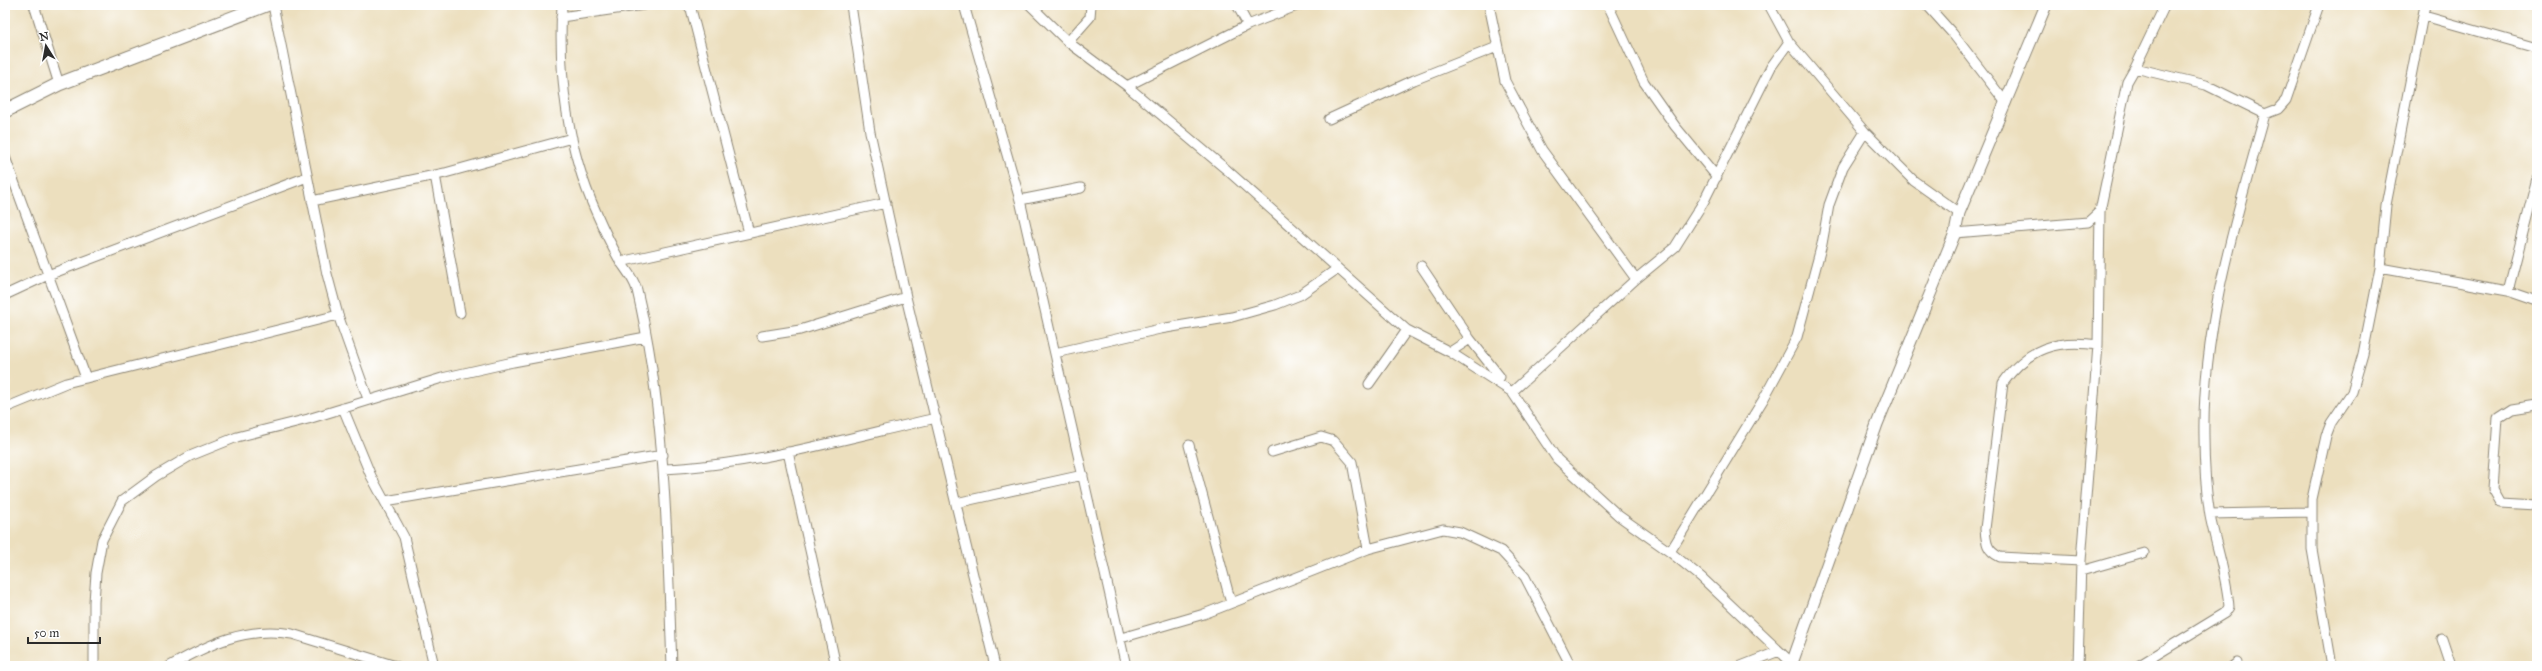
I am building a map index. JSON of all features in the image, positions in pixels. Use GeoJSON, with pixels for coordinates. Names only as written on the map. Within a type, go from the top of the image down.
{"type":"FeatureCollection","features":[{"type":"Feature","properties":{"kind":"main road"},"geometry":{"type":"LineString","coordinates":[[5,110],[59,84],[266,5]]}},
{"type":"Feature","properties":{"kind":"street"},"geometry":{"type":"LineString","coordinates":[[34,5],[59,84]]}},
{"type":"Feature","properties":{"kind":"street"},"geometry":{"type":"LineString","coordinates":[[274,5],[307,177],[338,315],[368,399]]}},
{"type":"Feature","properties":{"kind":"street"},"geometry":{"type":"LineString","coordinates":[[562,5],[561,17],[566,105],[572,138],[593,205],[620,262],[636,287],[646,337],[663,455],[672,666]]}},
{"type":"Feature","properties":{"kind":"street"},"geometry":{"type":"LineString","coordinates":[[561,17],[644,5]]}},
{"type":"Feature","properties":{"kind":"street"},"geometry":{"type":"LineString","coordinates":[[687,5],[691,9],[749,233]]}},
{"type":"Feature","properties":{"kind":"street"},"geometry":{"type":"LineString","coordinates":[[851,5],[870,132],[906,297],[995,666]]}},
{"type":"Feature","properties":{"kind":"street"},"geometry":{"type":"LineString","coordinates":[[964,5],[1020,200],[1121,638],[1126,666]]}},
{"type":"Feature","properties":{"kind":"street"},"geometry":{"type":"LineString","coordinates":[[1030,5],[1068,42],[1127,86],[1227,170],[1407,330],[1450,352],[1512,392],[1557,459],[1619,516],[1670,552],[1701,577],[1793,665],[1877,424],[1955,233],[1959,213],[2046,5]]}},
{"type":"Feature","properties":{"kind":"street"},"geometry":{"type":"LineString","coordinates":[[1068,42],[1090,17],[1091,5]]}},
{"type":"Feature","properties":{"kind":"street"},"geometry":{"type":"LineString","coordinates":[[1237,5],[1248,25]]}},
{"type":"Feature","properties":{"kind":"street"},"geometry":{"type":"LineString","coordinates":[[1127,86],[1248,25],[1299,5]]}},
{"type":"Feature","properties":{"kind":"street"},"geometry":{"type":"LineString","coordinates":[[1489,5],[1505,81],[1542,150],[1636,278]]}},
{"type":"Feature","properties":{"kind":"street"},"geometry":{"type":"LineString","coordinates":[[1608,5],[1644,82],[1675,126],[1717,177]]}},
{"type":"Feature","properties":{"kind":"street"},"geometry":{"type":"LineString","coordinates":[[1769,5],[1789,42],[1865,132],[1914,181],[1959,213]]}},
{"type":"Feature","properties":{"kind":"street"},"geometry":{"type":"LineString","coordinates":[[1927,5],[1953,34],[2006,103]]}},
{"type":"Feature","properties":{"kind":"street"},"geometry":{"type":"LineString","coordinates":[[2078,666],[2081,566],[2098,345],[2100,211],[2128,82],[2165,5]]}},
{"type":"Feature","properties":{"kind":"street"},"geometry":{"type":"LineString","coordinates":[[2135,68],[2206,85],[2265,114],[2278,110],[2286,100],[2319,5]]}},
{"type":"Feature","properties":{"kind":"street"},"geometry":{"type":"LineString","coordinates":[[2332,666],[2312,549],[2310,512],[2326,436],[2331,423],[2352,392],[2357,381],[2380,268],[2386,205],[2425,5]]}},
{"type":"Feature","properties":{"kind":"street"},"geometry":{"type":"LineString","coordinates":[[2424,16],[2537,48]]}},
{"type":"Feature","properties":{"kind":"street"},"geometry":{"type":"LineString","coordinates":[[1512,392],[1636,278],[1675,247],[1704,201],[1717,177],[1771,67],[1789,42]]}},
{"type":"Feature","properties":{"kind":"street"},"geometry":{"type":"LineString","coordinates":[[1329,119],[1414,80],[1497,47]]}},
{"type":"Feature","properties":{"kind":"street"},"geometry":{"type":"LineString","coordinates":[[2138,666],[2225,613],[2229,608],[2210,514],[2204,438],[2205,383],[2210,339],[2232,233],[2265,114]]}},
{"type":"Feature","properties":{"kind":"street"},"geometry":{"type":"LineString","coordinates":[[1670,552],[1763,400],[1797,337],[1822,244],[1829,205],[1843,167],[1865,132]]}},
{"type":"Feature","properties":{"kind":"street"},"geometry":{"type":"LineString","coordinates":[[312,201],[435,175],[572,138]]}},
{"type":"Feature","properties":{"kind":"street"},"geometry":{"type":"LineString","coordinates":[[5,157],[86,378]]}},
{"type":"Feature","properties":{"kind":"street"},"geometry":{"type":"LineString","coordinates":[[435,175],[460,313]]}},
{"type":"Feature","properties":{"kind":"street"},"geometry":{"type":"LineString","coordinates":[[5,295],[48,274],[307,177]]}},
{"type":"Feature","properties":{"kind":"street"},"geometry":{"type":"LineString","coordinates":[[2508,291],[2537,178]]}},
{"type":"Feature","properties":{"kind":"street"},"geometry":{"type":"LineString","coordinates":[[1020,200],[1081,188]]}},
{"type":"Feature","properties":{"kind":"street"},"geometry":{"type":"LineString","coordinates":[[620,262],[886,203]]}},
{"type":"Feature","properties":{"kind":"street"},"geometry":{"type":"LineString","coordinates":[[1955,233],[2088,222],[2100,211]]}},
{"type":"Feature","properties":{"kind":"street"},"geometry":{"type":"LineString","coordinates":[[1421,266],[1470,339],[1500,377]]}},
{"type":"Feature","properties":{"kind":"street"},"geometry":{"type":"LineString","coordinates":[[2380,268],[2508,291],[2537,300]]}},
{"type":"Feature","properties":{"kind":"street"},"geometry":{"type":"LineString","coordinates":[[1055,353],[1160,329],[1232,317],[1275,305],[1300,295],[1337,269]]}},
{"type":"Feature","properties":{"kind":"street"},"geometry":{"type":"LineString","coordinates":[[762,336],[800,330],[906,297]]}},
{"type":"Feature","properties":{"kind":"street"},"geometry":{"type":"LineString","coordinates":[[5,408],[66,383],[338,315]]}},
{"type":"Feature","properties":{"kind":"street"},"geometry":{"type":"LineString","coordinates":[[1369,384],[1407,330]]}},
{"type":"Feature","properties":{"kind":"street"},"geometry":{"type":"LineString","coordinates":[[94,666],[96,574],[102,540],[122,501],[156,476],[190,456],[237,437],[343,408],[368,399],[442,378],[513,362],[646,337]]}},
{"type":"Feature","properties":{"kind":"street"},"geometry":{"type":"LineString","coordinates":[[1450,352],[1470,339]]}},
{"type":"Feature","properties":{"kind":"street"},"geometry":{"type":"LineString","coordinates":[[2098,345],[2075,342],[2045,347],[2013,369],[2003,383],[1985,529],[1986,543],[1991,553],[2000,557],[2081,566],[2144,553]]}},
{"type":"Feature","properties":{"kind":"street"},"geometry":{"type":"LineString","coordinates":[[2537,406],[2512,409],[2498,418],[2493,489],[2501,503],[2537,505]]}},
{"type":"Feature","properties":{"kind":"street"},"geometry":{"type":"LineString","coordinates":[[343,408],[371,476],[404,537],[434,666]]}},
{"type":"Feature","properties":{"kind":"street"},"geometry":{"type":"LineString","coordinates":[[664,469],[719,464],[788,452],[936,418]]}},
{"type":"Feature","properties":{"kind":"street"},"geometry":{"type":"LineString","coordinates":[[1272,452],[1322,437],[1334,440],[1352,462],[1368,549]]}},
{"type":"Feature","properties":{"kind":"street"},"geometry":{"type":"LineString","coordinates":[[1189,445],[1231,602]]}},
{"type":"Feature","properties":{"kind":"street"},"geometry":{"type":"LineString","coordinates":[[788,452],[836,666]]}},
{"type":"Feature","properties":{"kind":"street"},"geometry":{"type":"LineString","coordinates":[[385,501],[663,455]]}},
{"type":"Feature","properties":{"kind":"street"},"geometry":{"type":"LineString","coordinates":[[956,503],[1083,475]]}},
{"type":"Feature","properties":{"kind":"street"},"geometry":{"type":"LineString","coordinates":[[2210,514],[2310,512]]}},
{"type":"Feature","properties":{"kind":"street"},"geometry":{"type":"LineString","coordinates":[[1121,638],[1204,614],[1231,602],[1368,549],[1443,528],[1460,532],[1501,551],[1533,588],[1571,666]]}},
{"type":"Feature","properties":{"kind":"street"},"geometry":{"type":"LineString","coordinates":[[170,666],[188,656],[240,636],[252,632],[274,631],[292,634],[396,666]]}},
{"type":"Feature","properties":{"kind":"street"},"geometry":{"type":"LineString","coordinates":[[2442,639],[2451,666]]}},
{"type":"Feature","properties":{"kind":"street"},"geometry":{"type":"LineString","coordinates":[[1741,666],[1780,651]]}}]}
